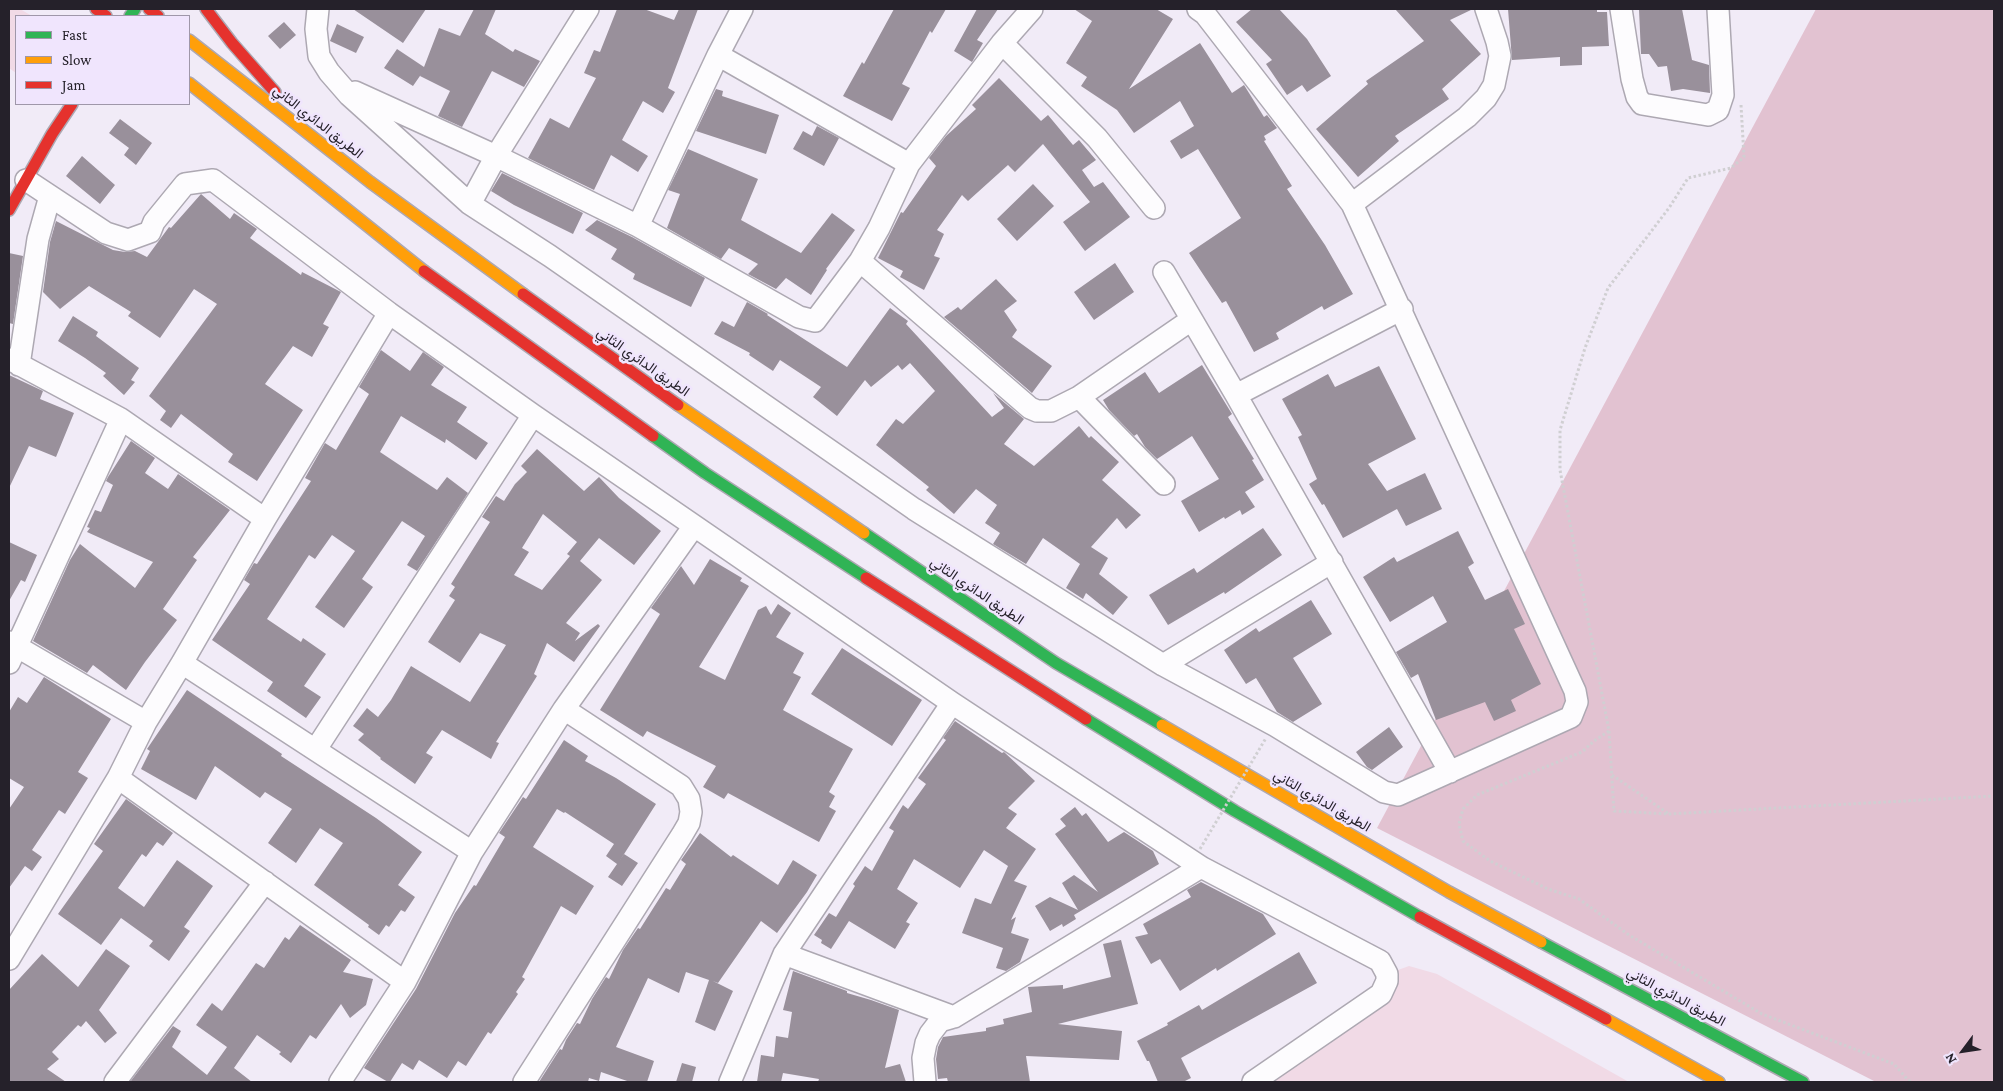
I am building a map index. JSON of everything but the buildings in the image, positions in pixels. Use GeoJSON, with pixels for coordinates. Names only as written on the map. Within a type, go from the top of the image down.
{"type":"FeatureCollection","features":[{"type":"Feature","properties":{"kind":"main road"},"geometry":{"type":"LineString","coordinates":[[206,9],[232,43],[318,142]]}},
{"type":"Feature","properties":{"kind":"main road","name":"الطريق الدائري الثاني"},"geometry":{"type":"LineString","coordinates":[[190,41],[318,142],[589,342],[747,454],[1056,663],[1449,892],[1803,1082]]}},
{"type":"Feature","properties":{"kind":"main road"},"geometry":{"type":"LineString","coordinates":[[190,84],[435,280],[510,335],[705,473],[1008,671],[1235,811],[1437,926],[1719,1082]]}},
{"type":"Feature","properties":{"kind":"main road"},"geometry":{"type":"LineString","coordinates":[[9,210],[52,134],[71,105]]}},
{"type":"Feature","properties":{"kind":"street"},"geometry":{"type":"LineString","coordinates":[[318,9],[316,29],[319,56],[329,72],[349,96],[470,204],[550,256],[914,510],[1163,665],[1276,726],[1384,792],[1398,795],[1571,717],[1577,702],[1572,685],[1402,309],[1352,204],[1205,10]]}},
{"type":"Feature","properties":{"kind":"street"},"geometry":{"type":"LineString","coordinates":[[470,204],[496,156],[588,9]]}},
{"type":"Feature","properties":{"kind":"street"},"geometry":{"type":"LineString","coordinates":[[638,226],[718,55],[742,9]]}},
{"type":"Feature","properties":{"kind":"street"},"geometry":{"type":"LineString","coordinates":[[342,86],[496,156],[638,226],[799,317],[815,321],[860,261],[879,228],[909,164],[1002,43],[1032,9]]}},
{"type":"Feature","properties":{"kind":"street"},"geometry":{"type":"LineString","coordinates":[[1352,204],[1467,117],[1486,98],[1497,75],[1500,56],[1486,9]]}},
{"type":"Feature","properties":{"kind":"street"},"geometry":{"type":"LineString","coordinates":[[1621,9],[1632,79],[1637,97],[1642,104],[1708,115],[1718,110],[1723,94],[1718,9]]}},
{"type":"Feature","properties":{"kind":"street"},"geometry":{"type":"LineString","coordinates":[[1002,43],[1097,138],[1154,208]]}},
{"type":"Feature","properties":{"kind":"street"},"geometry":{"type":"LineString","coordinates":[[718,55],[909,164]]}},
{"type":"Feature","properties":{"kind":"street"},"geometry":{"type":"LineString","coordinates":[[26,180],[106,233],[128,240],[150,232],[154,222],[185,184],[214,180],[389,313],[533,415],[952,703],[1200,858],[1380,961],[1387,974],[1387,982],[1381,994],[1253,1082]]}},
{"type":"Feature","properties":{"kind":"street"},"geometry":{"type":"LineString","coordinates":[[50,196],[38,239],[14,362],[122,419],[265,519]]}},
{"type":"Feature","properties":{"kind":"street"},"geometry":{"type":"LineString","coordinates":[[860,261],[1030,408],[1037,411],[1051,411],[1079,397],[1191,320]]}},
{"type":"Feature","properties":{"kind":"street"},"geometry":{"type":"LineString","coordinates":[[1164,272],[1236,394],[1450,772]]}},
{"type":"Feature","properties":{"kind":"street"},"geometry":{"type":"LineString","coordinates":[[1236,394],[1402,309]]}},
{"type":"Feature","properties":{"kind":"street"},"geometry":{"type":"LineString","coordinates":[[9,959],[118,778],[146,722],[265,519],[389,313]]}},
{"type":"Feature","properties":{"kind":"street"},"geometry":{"type":"LineString","coordinates":[[1079,397],[1164,484]]}},
{"type":"Feature","properties":{"kind":"street"},"geometry":{"type":"LineString","coordinates":[[316,749],[533,415]]}},
{"type":"Feature","properties":{"kind":"street"},"geometry":{"type":"LineString","coordinates":[[122,419],[11,650],[146,722]]}},
{"type":"Feature","properties":{"kind":"street"},"geometry":{"type":"LineString","coordinates":[[340,1082],[405,982],[472,852],[564,709],[694,526]]}},
{"type":"Feature","properties":{"kind":"street"},"geometry":{"type":"LineString","coordinates":[[1163,665],[1332,562]]}},
{"type":"Feature","properties":{"kind":"street"},"geometry":{"type":"LineString","coordinates":[[182,663],[472,852]]}},
{"type":"Feature","properties":{"kind":"street"},"geometry":{"type":"LineString","coordinates":[[730,1082],[784,954],[952,703]]}},
{"type":"Feature","properties":{"kind":"street"},"geometry":{"type":"LineString","coordinates":[[524,1082],[682,835],[689,823],[691,812],[689,799],[681,786],[564,709]]}},
{"type":"Feature","properties":{"kind":"street"},"geometry":{"type":"LineString","coordinates":[[118,778],[405,982]]}},
{"type":"Feature","properties":{"kind":"street"},"geometry":{"type":"LineString","coordinates":[[925,1082],[923,1058],[930,1034],[940,1021],[954,1017],[1200,858]]}},
{"type":"Feature","properties":{"kind":"street"},"geometry":{"type":"LineString","coordinates":[[115,1082],[265,882]]}},
{"type":"Feature","properties":{"kind":"street"},"geometry":{"type":"LineString","coordinates":[[784,954],[954,1017]]}},
{"type":"Feature","properties":{"kind":"path"},"geometry":{"type":"LineString","coordinates":[[1740,97],[1744,156],[1731,168],[1688,178],[1669,208],[1608,288],[1585,348],[1560,430],[1560,470],[1609,731],[1614,811],[1669,814],[1994,796]]}},
{"type":"Feature","properties":{"kind":"path"},"geometry":{"type":"LineString","coordinates":[[1609,731],[1582,752],[1477,795],[1463,809],[1459,824],[1463,841],[1490,861],[1548,889],[1579,899],[1629,935],[1762,1014],[1894,1064],[1912,1082]]}},
{"type":"Feature","properties":{"kind":"path"},"geometry":{"type":"LineString","coordinates":[[1200,858],[1266,738]]}},
{"type":"Feature","properties":{"kind":"path"},"geometry":{"type":"LineString","coordinates":[[1612,775],[1669,814]]}},
{"type":"Feature","properties":{"kind":"shaded area"},"geometry":{"type":"Polygon","coordinates":[[[9,9],[20,9],[30,15],[15,15],[15,72],[9,68],[9,9]]]}},
{"type":"Feature","properties":{"kind":"shaded area"},"geometry":{"type":"Polygon","coordinates":[[[1816,9],[1994,9],[1994,1082],[1876,1082],[1377,828],[1816,9]]]}},
{"type":"Feature","properties":{"kind":"shaded area"},"geometry":{"type":"Polygon","coordinates":[[[1409,966],[1437,974],[1629,1082],[1253,1082],[1381,994],[1387,974],[1409,966]]]}},
{"type":"Feature","properties":{"kind":"traffic: fast"},"geometry":{"type":"LineString","coordinates":[[131,15],[135,9]]}},
{"type":"Feature","properties":{"kind":"traffic: fast"},"geometry":{"type":"LineString","coordinates":[[653,436],[705,473],[866,578]]}},
{"type":"Feature","properties":{"kind":"traffic: fast"},"geometry":{"type":"LineString","coordinates":[[864,533],[1056,663],[1162,725]]}},
{"type":"Feature","properties":{"kind":"traffic: fast"},"geometry":{"type":"LineString","coordinates":[[1086,719],[1235,811],[1420,917]]}},
{"type":"Feature","properties":{"kind":"traffic: fast"},"geometry":{"type":"LineString","coordinates":[[1541,942],[1803,1082]]}},
{"type":"Feature","properties":{"kind":"traffic: slow"},"geometry":{"type":"LineString","coordinates":[[190,41],[370,182],[523,294]]}},
{"type":"Feature","properties":{"kind":"traffic: slow"},"geometry":{"type":"LineString","coordinates":[[190,84],[424,271]]}},
{"type":"Feature","properties":{"kind":"traffic: slow"},"geometry":{"type":"LineString","coordinates":[[678,405],[864,533]]}},
{"type":"Feature","properties":{"kind":"traffic: slow"},"geometry":{"type":"LineString","coordinates":[[1162,725],[1449,892],[1541,942]]}},
{"type":"Feature","properties":{"kind":"traffic: slow"},"geometry":{"type":"LineString","coordinates":[[1606,1019],[1719,1082]]}},
{"type":"Feature","properties":{"kind":"traffic: jam"},"geometry":{"type":"LineString","coordinates":[[96,9],[105,15]]}},
{"type":"Feature","properties":{"kind":"traffic: jam"},"geometry":{"type":"LineString","coordinates":[[149,9],[157,15]]}},
{"type":"Feature","properties":{"kind":"traffic: jam"},"geometry":{"type":"LineString","coordinates":[[206,9],[232,43],[275,92]]}},
{"type":"Feature","properties":{"kind":"traffic: jam"},"geometry":{"type":"LineString","coordinates":[[9,210],[52,134],[71,105]]}},
{"type":"Feature","properties":{"kind":"traffic: jam"},"geometry":{"type":"LineString","coordinates":[[424,271],[653,436]]}},
{"type":"Feature","properties":{"kind":"traffic: jam"},"geometry":{"type":"LineString","coordinates":[[523,294],[678,405]]}},
{"type":"Feature","properties":{"kind":"traffic: jam"},"geometry":{"type":"LineString","coordinates":[[866,578],[1086,719]]}},
{"type":"Feature","properties":{"kind":"traffic: jam"},"geometry":{"type":"LineString","coordinates":[[1420,917],[1606,1019]]}}]}
